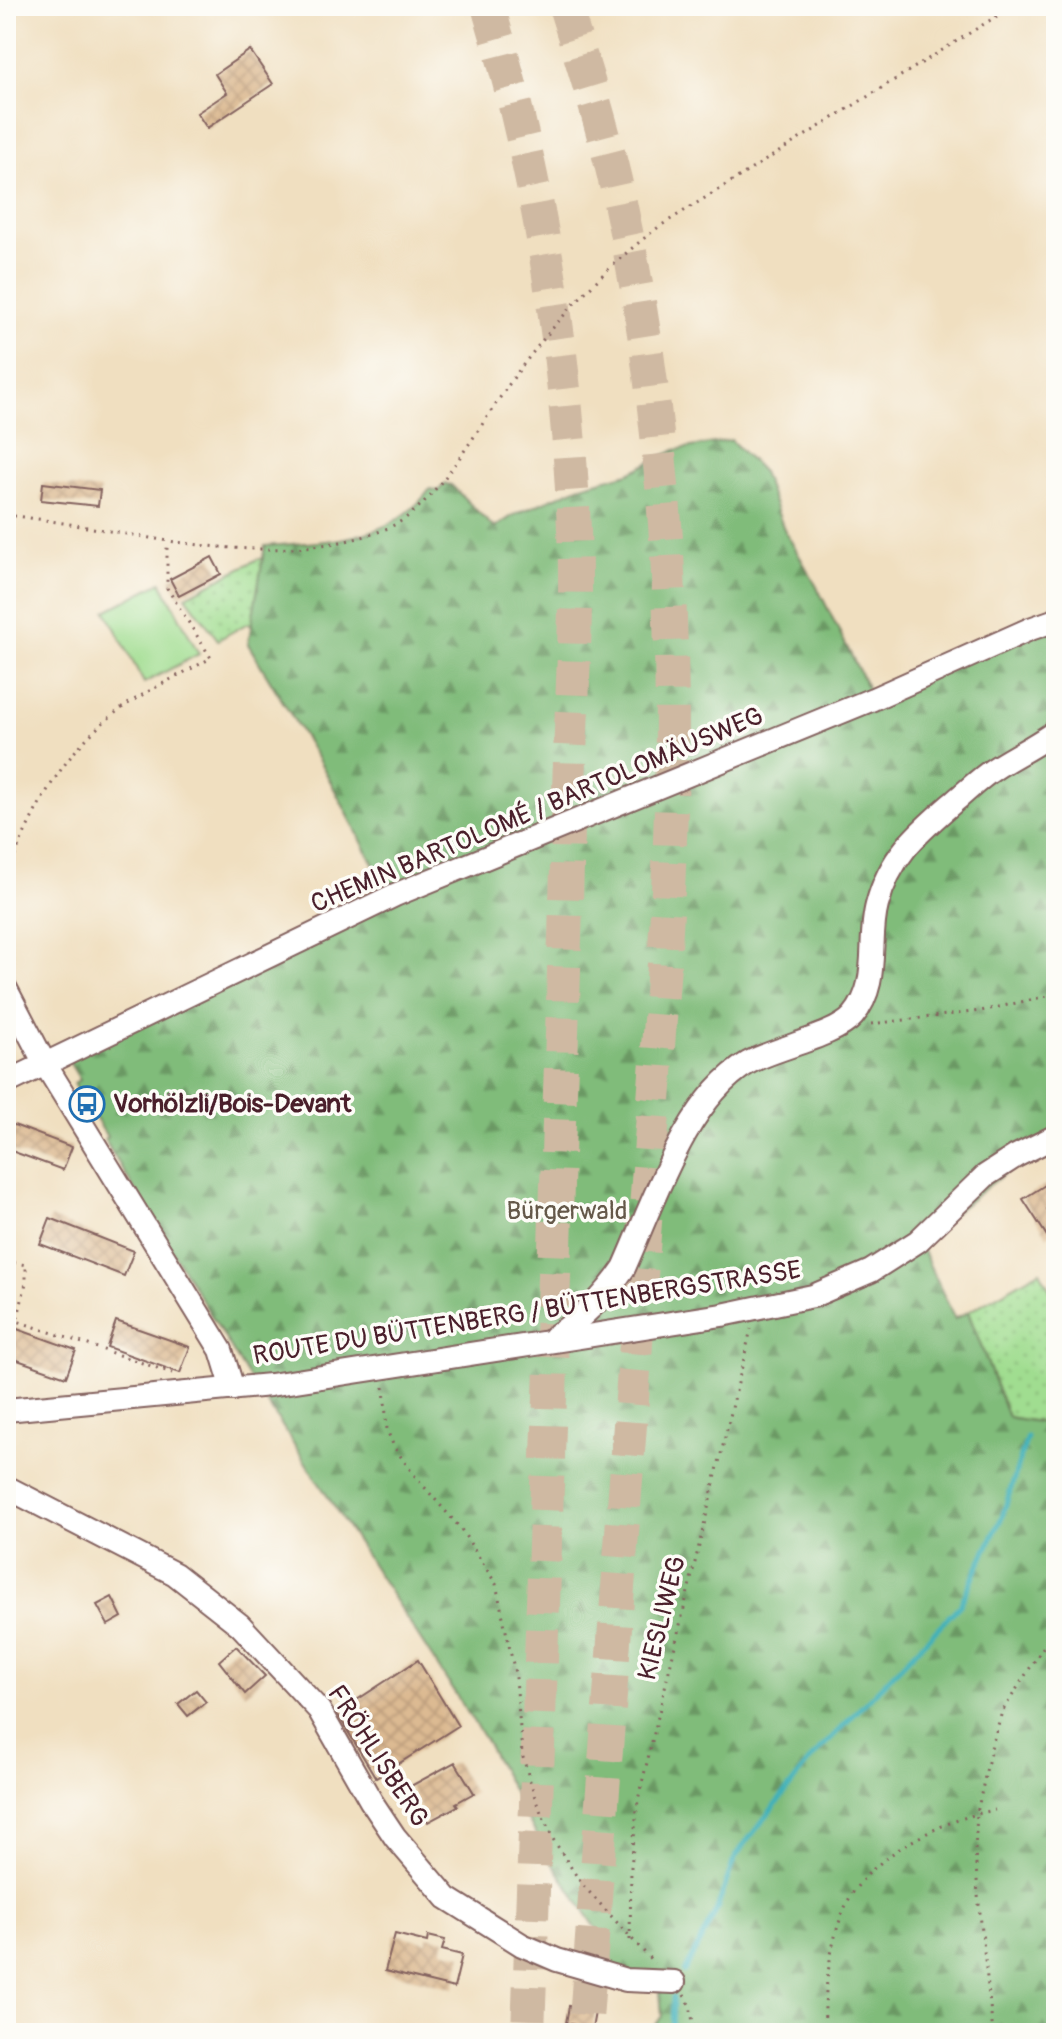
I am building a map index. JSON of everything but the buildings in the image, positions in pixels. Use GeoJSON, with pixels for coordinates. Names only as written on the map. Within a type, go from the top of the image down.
{"type":"FeatureCollection","features":[{"type":"Feature","properties":{"kind":"street","name":"CHEMIN BARTOLOMÉ / BARTOLOMÄUSWEG"},"geometry":{"type":"LineString","coordinates":[[6,1083],[395,895],[858,705],[1056,620]]}},
{"type":"Feature","properties":{"kind":"street"},"geometry":{"type":"LineString","coordinates":[[547,1342],[577,1322],[612,1286],[624,1268],[686,1133],[703,1104],[724,1081],[745,1065],[772,1051],[815,1036],[852,1017],[865,997],[872,974],[876,908],[884,881],[897,857],[917,835],[990,771],[1056,731]]}},
{"type":"Feature","properties":{"kind":"street"},"geometry":{"type":"LineString","coordinates":[[6,989],[45,1064],[221,1350],[233,1389]]}},
{"type":"Feature","properties":{"kind":"street","name":"ROUTE DU BÜTTENBERG / BÜTTENBERGSTRASSE"},"geometry":{"type":"LineString","coordinates":[[6,1410],[233,1389],[381,1369],[756,1309],[813,1296],[871,1271],[918,1241],[998,1166],[1056,1136]]}},
{"type":"Feature","properties":{"kind":"street","name":"FRÖHLISBERG"},"geometry":{"type":"LineString","coordinates":[[6,1487],[175,1574],[240,1625],[319,1710],[395,1837],[447,1898],[522,1945],[557,1960],[626,1980],[674,1982]]}},
{"type":"Feature","properties":{"kind":"path"},"geometry":{"type":"LineString","coordinates":[[6,515],[53,520],[167,542],[263,549],[360,538],[397,524],[434,491],[521,369],[574,304],[625,251],[660,226],[1013,6]]}},
{"type":"Feature","properties":{"kind":"path"},"geometry":{"type":"LineString","coordinates":[[6,878],[19,843],[69,754],[114,713],[211,658],[167,588],[167,542]]}},
{"type":"Feature","properties":{"kind":"path"},"geometry":{"type":"LineString","coordinates":[[852,1017],[868,1025],[981,1011],[1056,994]]}},
{"type":"Feature","properties":{"kind":"path"},"geometry":{"type":"LineString","coordinates":[[6,1261],[26,1265],[26,1283],[17,1321],[181,1376]]}},
{"type":"Feature","properties":{"kind":"path","name":"KIESLIWEG"},"geometry":{"type":"LineString","coordinates":[[381,1369],[387,1430],[394,1447],[461,1529],[496,1584],[516,1678],[522,1754],[536,1801],[553,1839],[581,1883],[630,1940],[631,1867],[638,1800],[756,1309]]}},
{"type":"Feature","properties":{"kind":"path"},"geometry":{"type":"LineString","coordinates":[[993,2033],[978,1895],[975,1849],[977,1813],[1002,1712],[1056,1627]]}},
{"type":"Feature","properties":{"kind":"path"},"geometry":{"type":"LineString","coordinates":[[825,2033],[830,1963],[842,1917],[854,1891],[874,1868],[907,1844],[977,1813],[995,1810]]}},
{"type":"Feature","properties":{"kind":"path"},"geometry":{"type":"LineString","coordinates":[[674,1982],[690,2006],[696,2032]]}},
{"type":"Feature","properties":{"kind":"green space","name":"Bürgerwald"},"geometry":{"type":"Polygon","coordinates":[[[731,440],[762,472],[784,529],[873,699],[1056,620],[1056,1136],[918,1241],[955,1319],[968,1312],[1008,1417],[1056,1425],[1056,2033],[650,2033],[662,2016],[659,1978],[610,1976],[609,1947],[549,1858],[484,1738],[249,1378],[104,1139],[107,1137],[74,1083],[80,1080],[68,1060],[386,888],[325,771],[248,644],[265,546],[334,540],[377,529],[414,507],[430,489],[438,491],[445,484],[451,485],[494,528],[514,515],[581,486],[629,473],[675,450],[731,440]]]}},
{"type":"Feature","properties":{"kind":"green space"},"geometry":{"type":"Polygon","coordinates":[[[344,554],[262,631],[248,623],[218,640],[186,596],[258,559],[344,554]]]}},
{"type":"Feature","properties":{"kind":"green space"},"geometry":{"type":"Polygon","coordinates":[[[161,582],[199,654],[144,683],[106,611],[161,582]]]}},
{"type":"Feature","properties":{"kind":"green space"},"geometry":{"type":"Polygon","coordinates":[[[1040,1271],[1056,1301],[1056,1425],[1008,1417],[968,1312],[1040,1271]]]}},
{"type":"Feature","properties":{"kind":"waterway"},"geometry":{"type":"LineString","coordinates":[[684,1972],[717,1909],[734,1860],[743,1846],[812,1758],[960,1605],[1002,1517],[1027,1437]]}},
{"type":"Feature","properties":{"kind":"waterway"},"geometry":{"type":"LineString","coordinates":[[672,2033],[673,1997]]}},
{"type":"Feature","properties":{"kind":"tunnel"},"geometry":{"type":"LineString","coordinates":[[488,6],[522,135],[548,265],[565,397],[575,558],[528,2033]]}},
{"type":"Feature","properties":{"kind":"tunnel"},"geometry":{"type":"LineString","coordinates":[[565,6],[610,158],[635,279],[661,478],[672,678],[669,879],[663,979],[585,2033]]}},
{"type":"Feature","properties":{"kind":"place","name":"Vorhölzli/Bois-Devant"},"geometry":{"type":"Point","coordinates":[87,1104]}}]}
